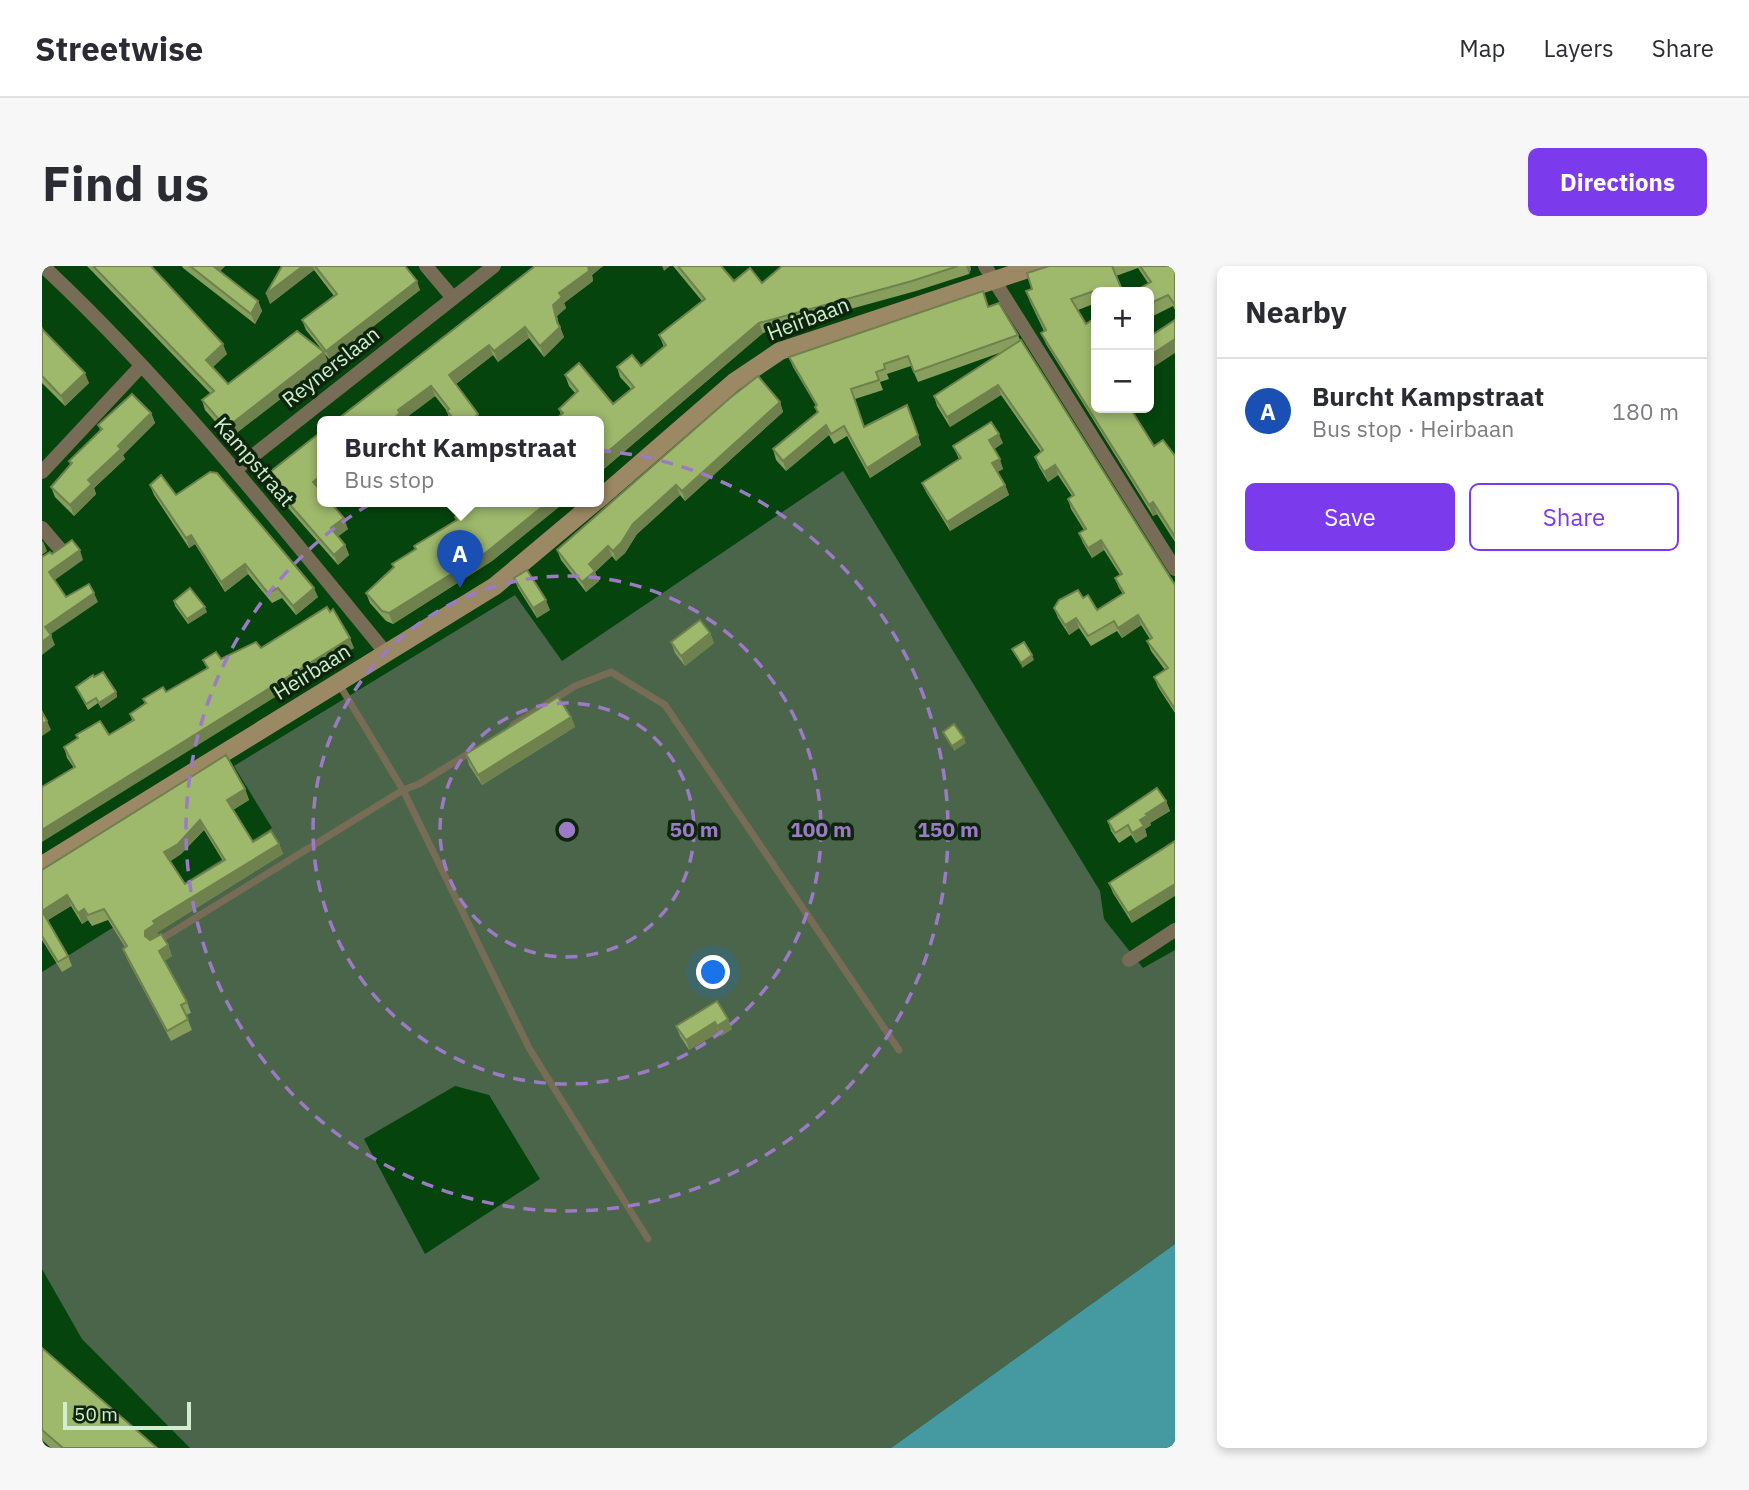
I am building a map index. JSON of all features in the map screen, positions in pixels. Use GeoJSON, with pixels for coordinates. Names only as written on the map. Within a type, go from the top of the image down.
{"type":"FeatureCollection","features":[{"type":"Feature","properties":{"kind":"street","name":"Kampstraat"},"geometry":{"type":"LineString","coordinates":[[43,266],[141,366],[235,470],[386,653]]}},
{"type":"Feature","properties":{"kind":"street"},"geometry":{"type":"LineString","coordinates":[[426,266],[453,298]]}},
{"type":"Feature","properties":{"kind":"street","name":"Reynerslaan"},"geometry":{"type":"LineString","coordinates":[[235,470],[494,266]]}},
{"type":"Feature","properties":{"kind":"street","name":"Heirbaan"},"geometry":{"type":"LineString","coordinates":[[604,495],[734,382],[780,351],[990,273],[1037,266]]}},
{"type":"Feature","properties":{"kind":"street"},"geometry":{"type":"LineString","coordinates":[[990,273],[1175,569]]}},
{"type":"Feature","properties":{"kind":"street"},"geometry":{"type":"LineString","coordinates":[[42,472],[141,366]]}},
{"type":"Feature","properties":{"kind":"street","name":"Heirbaan"},"geometry":{"type":"LineString","coordinates":[[42,865],[509,575],[590,507]]}},
{"type":"Feature","properties":{"kind":"street"},"geometry":{"type":"LineString","coordinates":[[42,528],[56,553]]}},
{"type":"Feature","properties":{"kind":"street"},"geometry":{"type":"LineString","coordinates":[[1129,960],[1175,930]]}},
{"type":"Feature","properties":{"kind":"lane"},"geometry":{"type":"LineString","coordinates":[[505,730],[575,686],[611,672],[665,705],[899,1050]]}},
{"type":"Feature","properties":{"kind":"lane"},"geometry":{"type":"LineString","coordinates":[[338,683],[403,790],[524,1039],[648,1239]]}},
{"type":"Feature","properties":{"kind":"lane"},"geometry":{"type":"LineString","coordinates":[[154,944],[403,790],[419,784],[483,744]]}},
{"type":"Feature","properties":{"kind":"green space"},"geometry":{"type":"Polygon","coordinates":[[[843,471],[1100,891],[1104,919],[1143,968],[1175,950],[1175,1244],[891,1448],[190,1448],[82,1339],[42,1269],[42,972],[272,828],[234,766],[515,595],[562,661],[843,471]],[[455,1086],[364,1139],[425,1254],[540,1179],[489,1095],[455,1086]]]}},
{"type":"Feature","properties":{"kind":"water"},"geometry":{"type":"Polygon","coordinates":[[[1175,1244],[1175,1448],[891,1448],[1175,1244]]]}},
{"type":"Feature","properties":{"kind":"building"},"geometry":{"type":"Polygon","coordinates":[[[93,266],[151,266],[223,344],[206,360],[228,384],[297,331],[324,352],[226,428],[202,400],[214,391],[93,266]]]}},
{"type":"Feature","properties":{"kind":"building"},"geometry":{"type":"Polygon","coordinates":[[[190,266],[213,266],[258,301],[251,314],[190,266]]]}},
{"type":"Feature","properties":{"kind":"building"},"geometry":{"type":"Polygon","coordinates":[[[282,266],[303,266],[266,294],[282,266]]]}},
{"type":"Feature","properties":{"kind":"building"},"geometry":{"type":"Polygon","coordinates":[[[315,266],[405,266],[417,281],[326,351],[302,320],[337,294],[315,266]]]}},
{"type":"Feature","properties":{"kind":"building"},"geometry":{"type":"Polygon","coordinates":[[[535,266],[588,266],[589,271],[559,293],[562,297],[553,305],[560,327],[540,346],[525,327],[494,351],[489,345],[449,375],[478,414],[476,416],[451,416],[447,411],[449,409],[431,386],[398,410],[400,413],[397,416],[342,416],[535,266]]]}},
{"type":"Feature","properties":{"kind":"building"},"geometry":{"type":"Polygon","coordinates":[[[678,266],[721,266],[734,281],[750,268],[762,283],[782,266],[958,266],[759,323],[604,455],[604,416],[560,416],[563,413],[559,409],[578,391],[565,375],[579,363],[613,404],[634,387],[617,367],[632,355],[641,366],[666,345],[659,335],[705,299],[678,266]]]}},
{"type":"Feature","properties":{"kind":"building"},"geometry":{"type":"Polygon","coordinates":[[[1049,266],[1112,266],[1121,287],[1091,287],[1091,292],[1071,299],[1086,324],[1091,320],[1091,413],[1041,333],[1046,330],[1026,291],[1032,289],[1027,273],[1049,266]]]}},
{"type":"Feature","properties":{"kind":"building"},"geometry":{"type":"Polygon","coordinates":[[[1140,266],[1175,266],[1175,305],[1168,295],[1154,302],[1154,287],[1142,287],[1151,282],[1140,266]]]}},
{"type":"Feature","properties":{"kind":"building"},"geometry":{"type":"Polygon","coordinates":[[[983,291],[988,307],[999,303],[1018,335],[914,372],[908,356],[884,364],[885,369],[876,372],[879,380],[851,389],[864,427],[907,405],[918,435],[867,468],[844,426],[831,434],[826,425],[783,461],[773,449],[818,412],[815,407],[817,405],[789,357],[983,291]]]}},
{"type":"Feature","properties":{"kind":"building"},"geometry":{"type":"Polygon","coordinates":[[[1175,320],[1175,339],[1154,353],[1154,334],[1175,320]]]}},
{"type":"Feature","properties":{"kind":"building"},"geometry":{"type":"Polygon","coordinates":[[[42,329],[85,373],[61,396],[42,376],[42,329]]]}},
{"type":"Feature","properties":{"kind":"building"},"geometry":{"type":"Polygon","coordinates":[[[1021,340],[1175,585],[1175,709],[1154,677],[1168,668],[1147,641],[1152,638],[1138,615],[1118,628],[1114,621],[1088,636],[1076,618],[1065,625],[1054,608],[1059,600],[1078,590],[1083,598],[1088,595],[1097,610],[1124,593],[1115,578],[1122,574],[1101,540],[1088,548],[1079,533],[1086,529],[1068,499],[1074,495],[1055,465],[1044,472],[1035,457],[1043,450],[998,385],[947,417],[934,396],[1021,340]]]}},
{"type":"Feature","properties":{"kind":"building"},"geometry":{"type":"Polygon","coordinates":[[[758,376],[780,402],[682,491],[676,485],[633,524],[613,551],[608,546],[589,564],[595,571],[582,582],[557,550],[758,376]]]}},
{"type":"Feature","properties":{"kind":"building"},"geometry":{"type":"Polygon","coordinates":[[[132,394],[151,413],[118,446],[121,449],[88,480],[92,484],[70,505],[51,487],[72,463],[69,461],[102,429],[98,425],[132,394]]]}},
{"type":"Feature","properties":{"kind":"building"},"geometry":{"type":"Polygon","coordinates":[[[1091,413],[1133,413],[1154,446],[1163,440],[1175,456],[1175,537],[1153,502],[1149,505],[1091,413]]]}},
{"type":"Feature","properties":{"kind":"building"},"geometry":{"type":"Polygon","coordinates":[[[991,422],[999,434],[989,440],[1000,459],[992,463],[1005,485],[947,522],[922,483],[961,458],[953,446],[991,422]]]}},
{"type":"Feature","properties":{"kind":"building"},"geometry":{"type":"Polygon","coordinates":[[[317,435],[317,479],[313,482],[317,486],[317,507],[334,507],[344,518],[331,528],[345,545],[334,555],[265,476],[317,435]]]}},
{"type":"Feature","properties":{"kind":"building"},"geometry":{"type":"Polygon","coordinates":[[[210,472],[217,473],[314,588],[293,606],[278,588],[268,593],[245,564],[221,582],[191,535],[186,538],[150,485],[161,475],[176,495],[210,472]]]}},
{"type":"Feature","properties":{"kind":"building"},"geometry":{"type":"Polygon","coordinates":[[[468,507],[542,507],[488,551],[389,613],[382,611],[366,593],[394,567],[392,564],[416,549],[414,546],[457,520],[455,517],[468,507]]]}},
{"type":"Feature","properties":{"kind":"building"},"geometry":{"type":"Polygon","coordinates":[[[72,540],[80,550],[49,572],[66,597],[89,584],[94,593],[45,627],[51,635],[42,642],[42,557],[50,552],[52,554],[72,540]]]}},
{"type":"Feature","properties":{"kind":"building"},"geometry":{"type":"Polygon","coordinates":[[[527,570],[546,600],[533,608],[514,578],[527,570]]]}},
{"type":"Feature","properties":{"kind":"building"},"geometry":{"type":"Polygon","coordinates":[[[190,588],[205,607],[187,619],[174,601],[190,588]]]}},
{"type":"Feature","properties":{"kind":"building"},"geometry":{"type":"Polygon","coordinates":[[[327,607],[330,612],[333,609],[350,638],[42,830],[42,787],[75,767],[64,747],[78,738],[76,735],[100,721],[109,735],[134,720],[130,714],[146,703],[143,699],[163,687],[166,692],[208,668],[203,660],[216,652],[221,659],[256,642],[261,648],[327,607]]]}},
{"type":"Feature","properties":{"kind":"building"},"geometry":{"type":"Polygon","coordinates":[[[700,620],[710,633],[681,656],[671,642],[700,620]]]}},
{"type":"Feature","properties":{"kind":"building"},"geometry":{"type":"Polygon","coordinates":[[[1024,642],[1032,655],[1021,663],[1012,649],[1024,642]]]}},
{"type":"Feature","properties":{"kind":"building"},"geometry":{"type":"Polygon","coordinates":[[[103,672],[116,692],[99,703],[96,698],[86,704],[76,687],[93,675],[94,677],[103,672]]]}},
{"type":"Feature","properties":{"kind":"building"},"geometry":{"type":"Polygon","coordinates":[[[558,697],[571,717],[478,775],[466,754],[558,697]]]}},
{"type":"Feature","properties":{"kind":"building"},"geometry":{"type":"Polygon","coordinates":[[[954,724],[964,738],[952,746],[943,732],[954,724]]]}},
{"type":"Feature","properties":{"kind":"building"},"geometry":{"type":"Polygon","coordinates":[[[226,755],[245,789],[227,800],[253,842],[271,831],[279,844],[153,921],[155,924],[145,931],[145,936],[150,940],[161,934],[168,945],[159,951],[187,1002],[181,1005],[188,1019],[167,1031],[123,949],[127,946],[104,909],[88,915],[84,909],[78,913],[67,895],[42,911],[42,870],[226,755]],[[200,820],[178,844],[164,852],[185,884],[225,860],[200,820]]]}},
{"type":"Feature","properties":{"kind":"building"},"geometry":{"type":"Polygon","coordinates":[[[1157,788],[1166,801],[1140,820],[1144,826],[1132,833],[1128,825],[1115,833],[1108,821],[1157,788]]]}},
{"type":"Feature","properties":{"kind":"building"},"geometry":{"type":"Polygon","coordinates":[[[1175,841],[1175,884],[1128,913],[1109,883],[1175,841]]]}},
{"type":"Feature","properties":{"kind":"building"},"geometry":{"type":"Polygon","coordinates":[[[42,911],[68,956],[58,962],[42,936],[42,911]]]}},
{"type":"Feature","properties":{"kind":"building"},"geometry":{"type":"Polygon","coordinates":[[[717,1001],[728,1019],[717,1026],[715,1022],[686,1040],[676,1026],[717,1001]]]}},
{"type":"Feature","properties":{"kind":"building"},"geometry":{"type":"Polygon","coordinates":[[[42,1348],[157,1448],[63,1448],[42,1430],[42,1348]]]}},
{"type":"Feature","properties":{"kind":"place","name":"Burcht Kampstraat"},"geometry":{"type":"Point","coordinates":[460,588]}}]}
